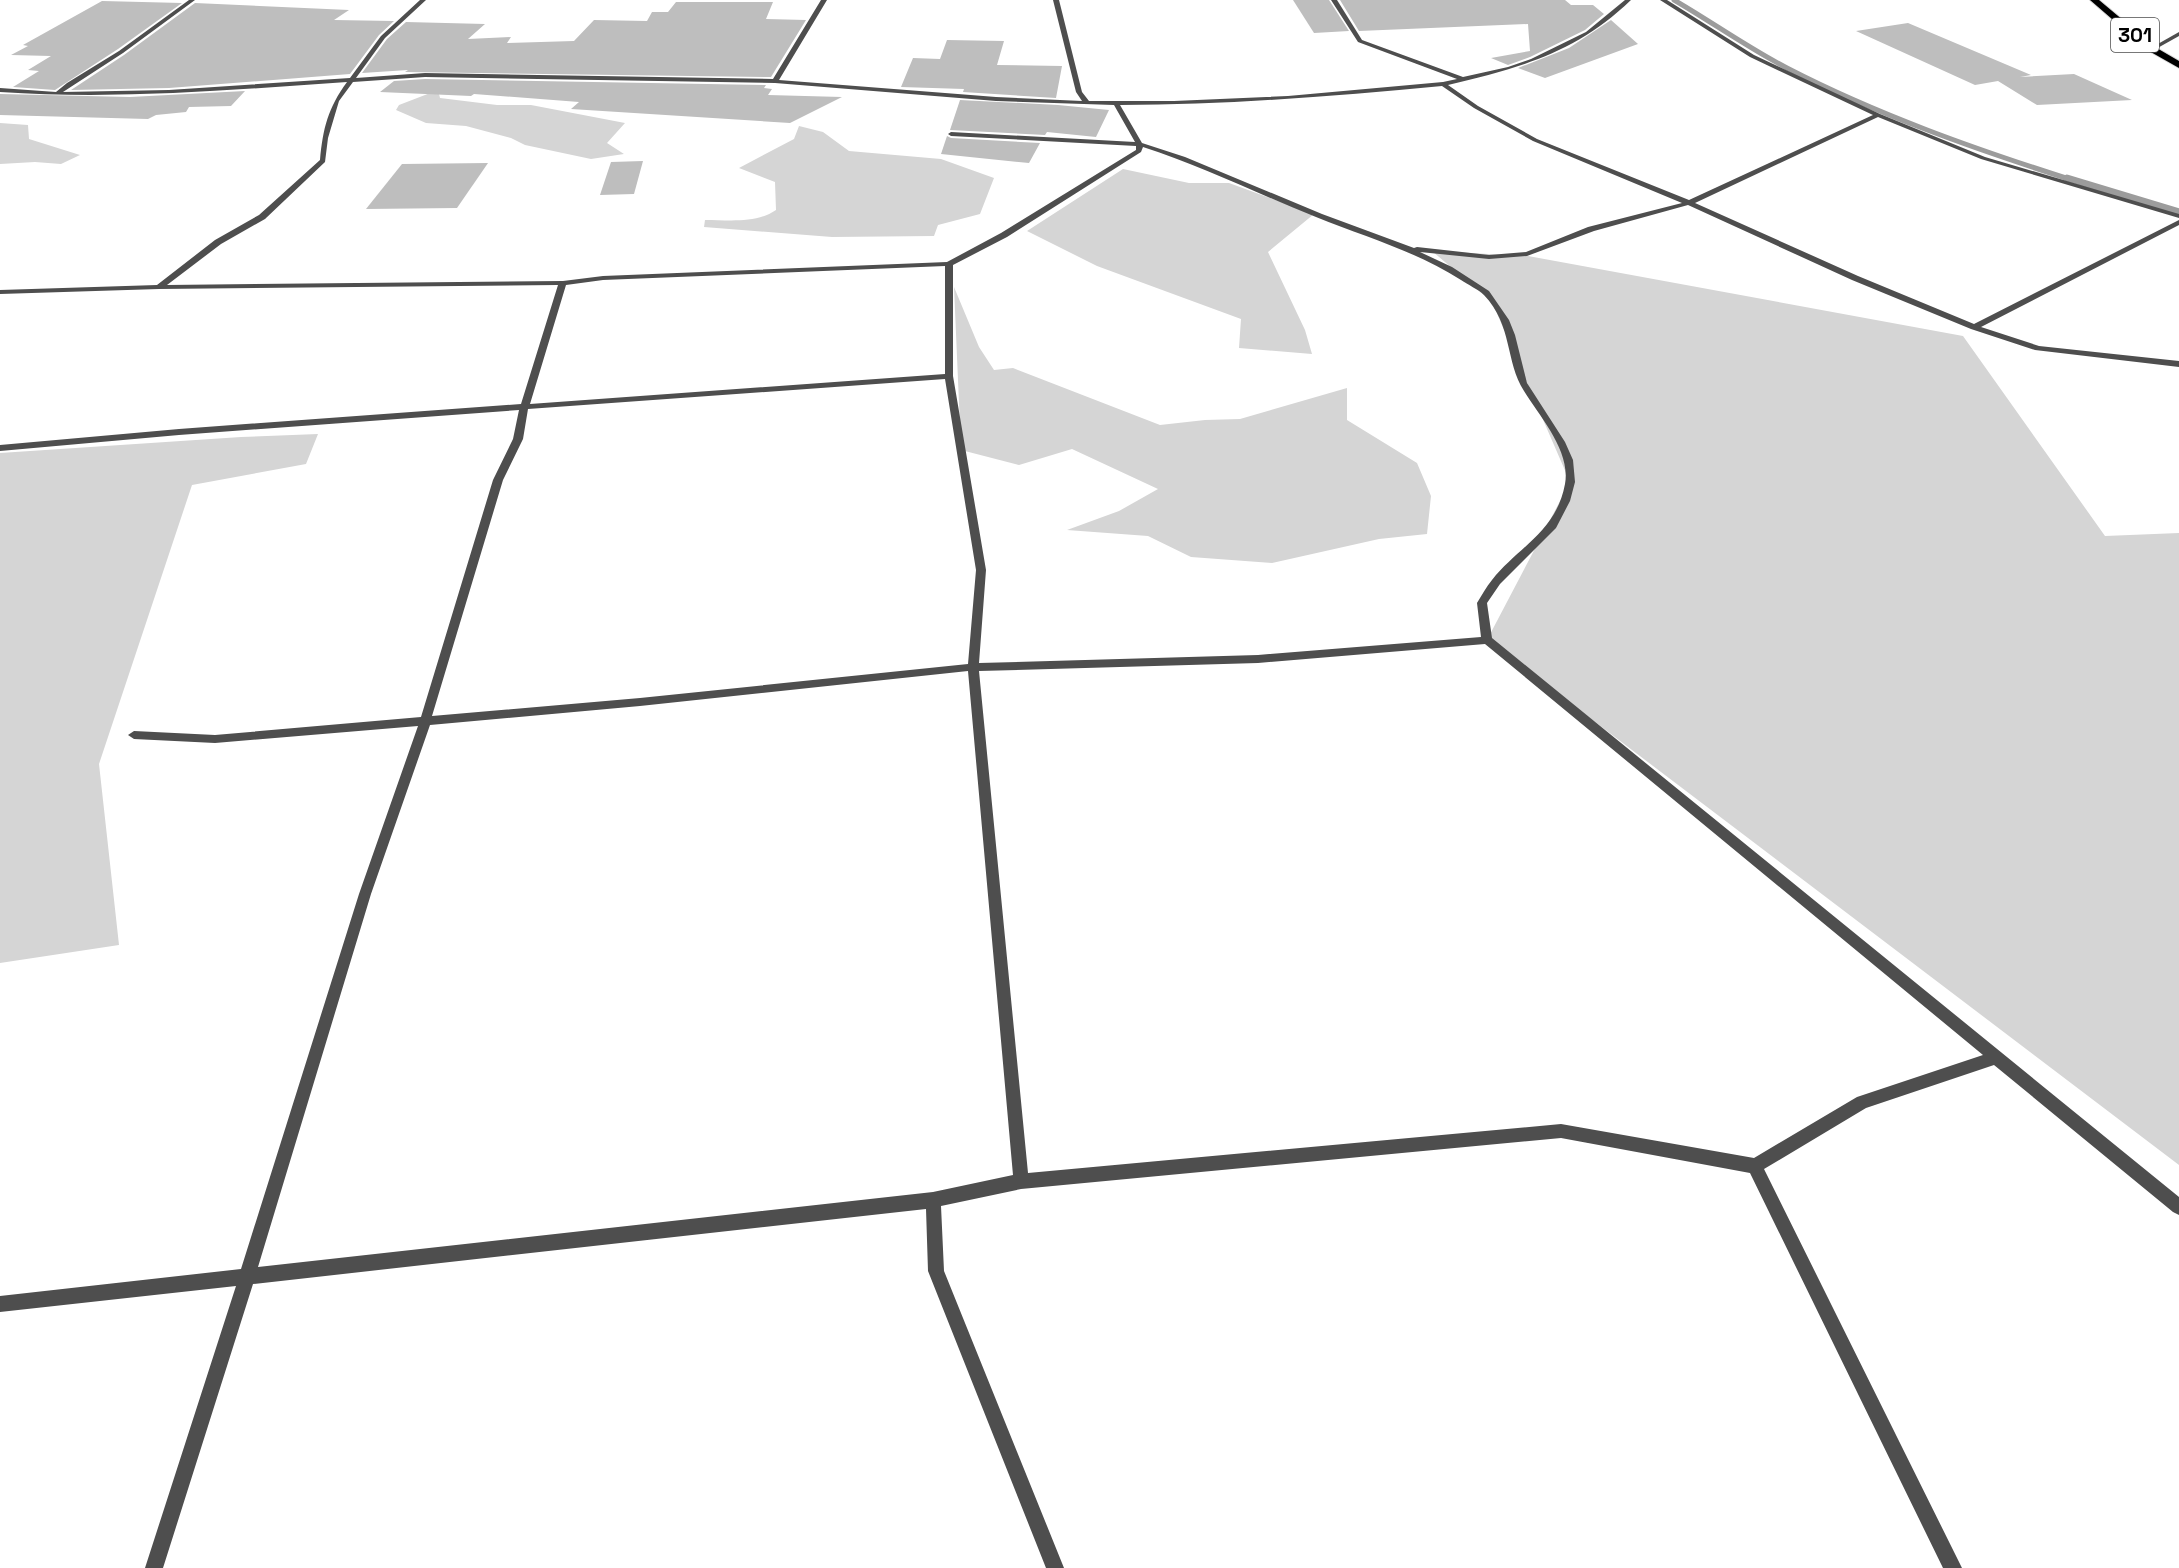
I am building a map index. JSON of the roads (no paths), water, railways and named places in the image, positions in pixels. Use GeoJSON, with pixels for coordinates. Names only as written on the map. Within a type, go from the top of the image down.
{"type":"FeatureCollection","features":[{"type":"Feature","properties":{"kind":"highway","name":"301"},"geometry":{"type":"LineString","coordinates":[[2094,0],[2152,49],[2179,65]]}},
{"type":"Feature","properties":{"kind":"street"},"geometry":{"type":"LineString","coordinates":[[57,94],[121,52],[192,0]]}},
{"type":"Feature","properties":{"kind":"street"},"geometry":{"type":"LineString","coordinates":[[159,287],[218,242],[262,217],[323,161],[325,138],[336,101],[383,37],[423,0]]}},
{"type":"Feature","properties":{"kind":"street"},"geometry":{"type":"LineString","coordinates":[[775,81],[824,0]]}},
{"type":"Feature","properties":{"kind":"street"},"geometry":{"type":"LineString","coordinates":[[1056,0],[1079,92],[1087,103]]}},
{"type":"Feature","properties":{"kind":"street"},"geometry":{"type":"LineString","coordinates":[[1334,0],[1360,40],[1460,78]]}},
{"type":"Feature","properties":{"kind":"street"},"geometry":{"type":"LineString","coordinates":[[0,90],[57,94],[221,89],[426,75],[775,81],[996,99],[1087,103],[1288,98],[1443,84],[1460,78],[1510,68],[1533,60],[1588,33],[1628,0]]}},
{"type":"Feature","properties":{"kind":"street"},"geometry":{"type":"LineString","coordinates":[[1662,0],[1752,56],[1878,115],[1983,158],[2179,216]]}},
{"type":"Feature","properties":{"kind":"street"},"geometry":{"type":"LineString","coordinates":[[2152,49],[2179,34]]}},
{"type":"Feature","properties":{"kind":"street"},"geometry":{"type":"LineString","coordinates":[[1443,84],[1492,117],[1535,140],[1689,203],[1855,278],[1974,327],[2038,348],[2179,364]]}},
{"type":"Feature","properties":{"kind":"street"},"geometry":{"type":"LineString","coordinates":[[0,292],[159,287],[563,283],[603,278],[949,264],[1004,235],[1139,151],[1140,144],[1116,103]]}},
{"type":"Feature","properties":{"kind":"street"},"geometry":{"type":"LineString","coordinates":[[1407,248],[1488,257],[1527,254],[1591,229],[1689,203],[1878,115]]}},
{"type":"Feature","properties":{"kind":"street"},"geometry":{"type":"LineString","coordinates":[[951,134],[1140,144],[1183,158],[1319,216],[1407,248],[1449,269],[1486,293],[1508,328],[1523,383],[1560,442],[1568,460],[1570,482],[1565,501],[1551,528],[1496,582],[1482,603],[1487,640],[2179,1207]]}},
{"type":"Feature","properties":{"kind":"street"},"geometry":{"type":"LineString","coordinates":[[1974,327],[2179,222]]}},
{"type":"Feature","properties":{"kind":"street"},"geometry":{"type":"LineString","coordinates":[[949,264],[949,376],[981,570],[973,667],[1022,1181]]}},
{"type":"Feature","properties":{"kind":"street"},"geometry":{"type":"LineString","coordinates":[[154,1568],[247,1277],[365,894],[425,721],[498,480],[519,439],[524,408],[563,283]]}},
{"type":"Feature","properties":{"kind":"street"},"geometry":{"type":"LineString","coordinates":[[0,448],[190,431],[949,376]]}},
{"type":"Feature","properties":{"kind":"street"},"geometry":{"type":"LineString","coordinates":[[134,735],[215,739],[640,702],[973,667],[1258,660],[1487,640]]}},
{"type":"Feature","properties":{"kind":"street"},"geometry":{"type":"LineString","coordinates":[[0,1304],[933,1200],[1022,1181],[1562,1131],[1755,1166],[1862,1102],[1998,1057]]}},
{"type":"Feature","properties":{"kind":"street"},"geometry":{"type":"LineString","coordinates":[[1755,1166],[1953,1568]]}},
{"type":"Feature","properties":{"kind":"street"},"geometry":{"type":"LineString","coordinates":[[933,1200],[936,1271],[1054,1568]]}},
{"type":"Feature","properties":{"kind":"waterway"},"geometry":{"type":"LineString","coordinates":[[1674,0],[1773,60],[1856,101],[1963,143],[2072,180]]}},
{"type":"Feature","properties":{"kind":"waterway"},"geometry":{"type":"LineString","coordinates":[[2067,178],[2179,212]]}}]}
